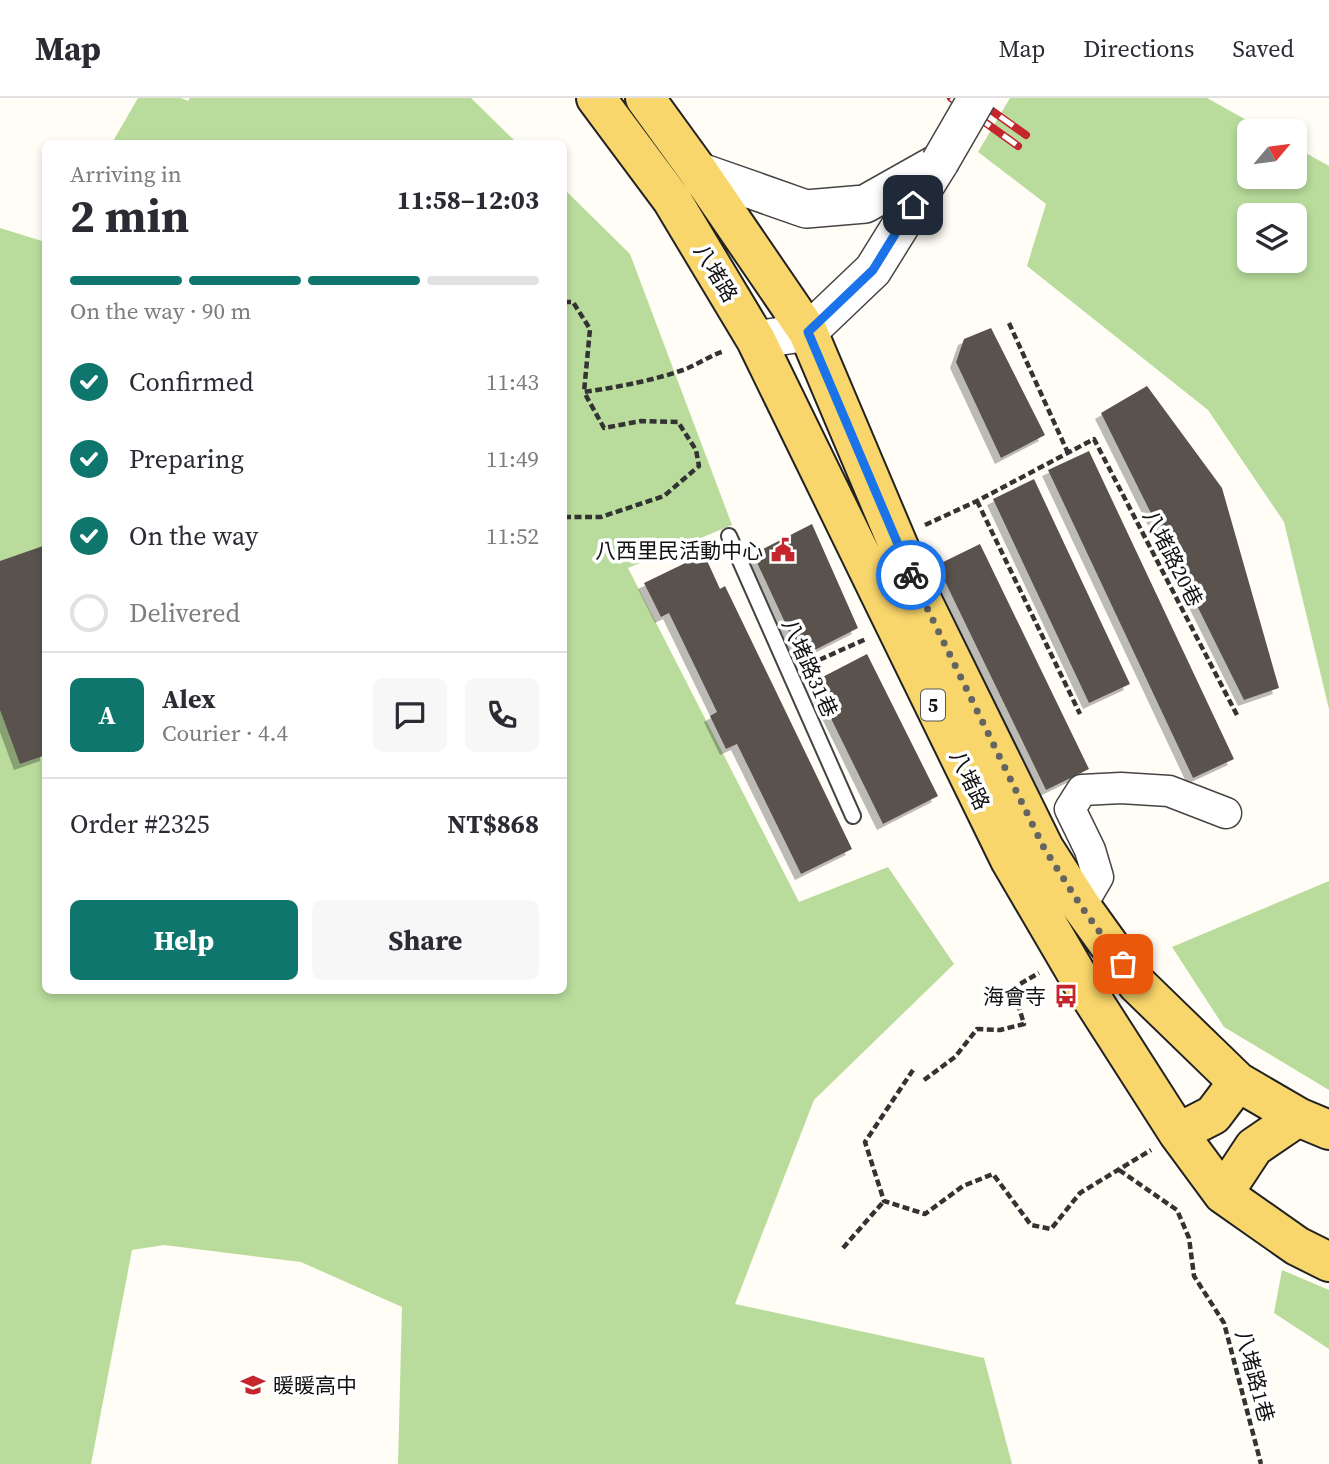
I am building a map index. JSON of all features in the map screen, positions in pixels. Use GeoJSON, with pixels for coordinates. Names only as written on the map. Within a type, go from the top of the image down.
{"type":"FeatureCollection","features":[{"type":"Feature","properties":{"kind":"main road","name":"八堵路"},"geometry":{"type":"LineString","coordinates":[[596,98],[672,200],[756,340],[1010,860],[1066,956],[1178,1133],[1223,1194],[1287,1239],[1329,1262]]}},
{"type":"Feature","properties":{"kind":"main road","name":"八堵路"},"geometry":{"type":"LineString","coordinates":[[645,98],[808,332],[893,537],[1044,848],[1081,906],[1137,984],[1238,1082],[1313,1123]]}},
{"type":"Feature","properties":{"kind":"main road"},"geometry":{"type":"LineString","coordinates":[[1178,1133],[1213,1115],[1238,1082]]}},
{"type":"Feature","properties":{"kind":"main road","name":"5"},"geometry":{"type":"LineString","coordinates":[[1223,1194],[1254,1147],[1313,1123]]}},
{"type":"Feature","properties":{"kind":"street"},"geometry":{"type":"LineString","coordinates":[[756,340],[808,332],[873,270],[977,98]]}},
{"type":"Feature","properties":{"kind":"street"},"geometry":{"type":"LineString","coordinates":[[698,171],[806,209],[865,204],[940,162]]}},
{"type":"Feature","properties":{"kind":"street"},"geometry":{"type":"LineString","coordinates":[[1081,906],[1098,877],[1090,850],[1070,809],[1082,790],[1121,788],[1169,792],[1226,813]]}},
{"type":"Feature","properties":{"kind":"lane","name":"八堵路31巷"},"geometry":{"type":"LineString","coordinates":[[729,536],[853,816]]}},
{"type":"Feature","properties":{"kind":"path"},"geometry":{"type":"LineString","coordinates":[[567,302],[573,302],[590,328],[584,392],[604,428],[641,421],[678,422],[695,450],[699,466],[664,496],[601,517],[567,517]]}},
{"type":"Feature","properties":{"kind":"path"},"geometry":{"type":"LineString","coordinates":[[1009,323],[1068,453]]}},
{"type":"Feature","properties":{"kind":"path"},"geometry":{"type":"LineString","coordinates":[[584,392],[633,384],[685,369],[709,356],[756,340]]}},
{"type":"Feature","properties":{"kind":"path","name":"八堵路20巷"},"geometry":{"type":"LineString","coordinates":[[893,537],[977,501],[1094,439],[1238,717]]}},
{"type":"Feature","properties":{"kind":"path"},"geometry":{"type":"LineString","coordinates":[[977,501],[1080,714]]}},
{"type":"Feature","properties":{"kind":"path"},"geometry":{"type":"LineString","coordinates":[[789,674],[895,624]]}},
{"type":"Feature","properties":{"kind":"path"},"geometry":{"type":"LineString","coordinates":[[924,1080],[955,1057],[977,1029],[1000,1030],[1024,1024],[1013,988],[1066,956]]}},
{"type":"Feature","properties":{"kind":"path"},"geometry":{"type":"LineString","coordinates":[[884,1200],[865,1142],[913,1070]]}},
{"type":"Feature","properties":{"kind":"path"},"geometry":{"type":"LineString","coordinates":[[884,1200],[925,1214],[963,1186],[993,1174],[1031,1225],[1051,1229],[1080,1193],[1178,1133]]}},
{"type":"Feature","properties":{"kind":"path","name":"八堵路1巷"},"geometry":{"type":"LineString","coordinates":[[1119,1170],[1177,1210],[1189,1238],[1194,1276],[1224,1323],[1261,1464]]}},
{"type":"Feature","properties":{"kind":"path"},"geometry":{"type":"LineString","coordinates":[[843,1248],[884,1200]]}},
{"type":"Feature","properties":{"kind":"green space"},"geometry":{"type":"Polygon","coordinates":[[[138,98],[181,98],[188,101],[190,98],[471,98],[514,140],[114,140],[138,98]]]}},
{"type":"Feature","properties":{"kind":"green space"},"geometry":{"type":"Polygon","coordinates":[[[1010,98],[1207,98],[1245,119],[1237,119],[1237,189],[1307,189],[1307,154],[1329,166],[1329,709],[1284,522],[1208,410],[1027,266],[1046,204],[978,152],[1010,98]]]}},
{"type":"Feature","properties":{"kind":"green space"},"geometry":{"type":"Polygon","coordinates":[[[567,192],[630,254],[732,525],[628,568],[799,902],[888,867],[954,964],[814,1100],[735,1304],[984,1358],[1012,1464],[398,1464],[402,1307],[301,1262],[164,1245],[132,1250],[91,1464],[0,1464],[0,228],[42,241],[42,994],[567,994],[567,192]]]}},
{"type":"Feature","properties":{"kind":"green space"},"geometry":{"type":"Polygon","coordinates":[[[1329,881],[1329,1090],[1224,1027],[1172,947],[1329,881]]]}},
{"type":"Feature","properties":{"kind":"green space"},"geometry":{"type":"Polygon","coordinates":[[[1282,1270],[1329,1290],[1329,1349],[1274,1313],[1282,1270]]]}},
{"type":"Feature","properties":{"kind":"building"},"geometry":{"type":"Polygon","coordinates":[[[991,328],[1045,435],[1001,458],[956,362],[964,339],[991,328]]]}},
{"type":"Feature","properties":{"kind":"building"},"geometry":{"type":"Polygon","coordinates":[[[1147,386],[1222,488],[1279,688],[1244,700],[1101,413],[1147,386]]]}},
{"type":"Feature","properties":{"kind":"building"},"geometry":{"type":"Polygon","coordinates":[[[1089,451],[1234,759],[1193,778],[1048,470],[1089,451]]]}},
{"type":"Feature","properties":{"kind":"building"},"geometry":{"type":"Polygon","coordinates":[[[1034,479],[1130,684],[1089,703],[993,499],[1034,479]]]}},
{"type":"Feature","properties":{"kind":"building"},"geometry":{"type":"Polygon","coordinates":[[[812,524],[858,628],[801,657],[753,554],[812,524]]]}},
{"type":"Feature","properties":{"kind":"building"},"geometry":{"type":"Polygon","coordinates":[[[980,544],[1089,769],[1046,790],[937,565],[980,544]]]}},
{"type":"Feature","properties":{"kind":"building"},"geometry":{"type":"Polygon","coordinates":[[[42,546],[42,756],[20,764],[0,710],[0,561],[42,546]]]}},
{"type":"Feature","properties":{"kind":"building"},"geometry":{"type":"Polygon","coordinates":[[[704,554],[720,589],[725,586],[852,849],[801,874],[737,744],[726,749],[710,716],[717,712],[669,613],[661,617],[644,583],[704,554]]]}},
{"type":"Feature","properties":{"kind":"building"},"geometry":{"type":"Polygon","coordinates":[[[867,654],[938,796],[883,824],[813,682],[867,654]]]}},
{"type":"Feature","properties":{"kind":"railway"},"geometry":{"type":"LineString","coordinates":[[951,98],[1018,146]]}},
{"type":"Feature","properties":{"kind":"railway"},"geometry":{"type":"LineString","coordinates":[[974,98],[1026,135]]}},
{"type":"Feature","properties":{"kind":"way so far"},"geometry":{"type":"LineString","coordinates":[[911,575],[1044,848],[1123,964]]}},
{"type":"Feature","properties":{"kind":"place","name":"八西里民活動中心"},"geometry":{"type":"Point","coordinates":[783,550]}},
{"type":"Feature","properties":{"kind":"place","name":"海會寺"},"geometry":{"type":"Point","coordinates":[1066,996]}},
{"type":"Feature","properties":{"kind":"place","name":"暖暖高中"},"geometry":{"type":"Point","coordinates":[253,1385]}},
{"type":"Feature","properties":{"kind":"route"},"geometry":{"type":"LineString","coordinates":[[911,575],[808,332],[873,270],[913,205]]}}]}
